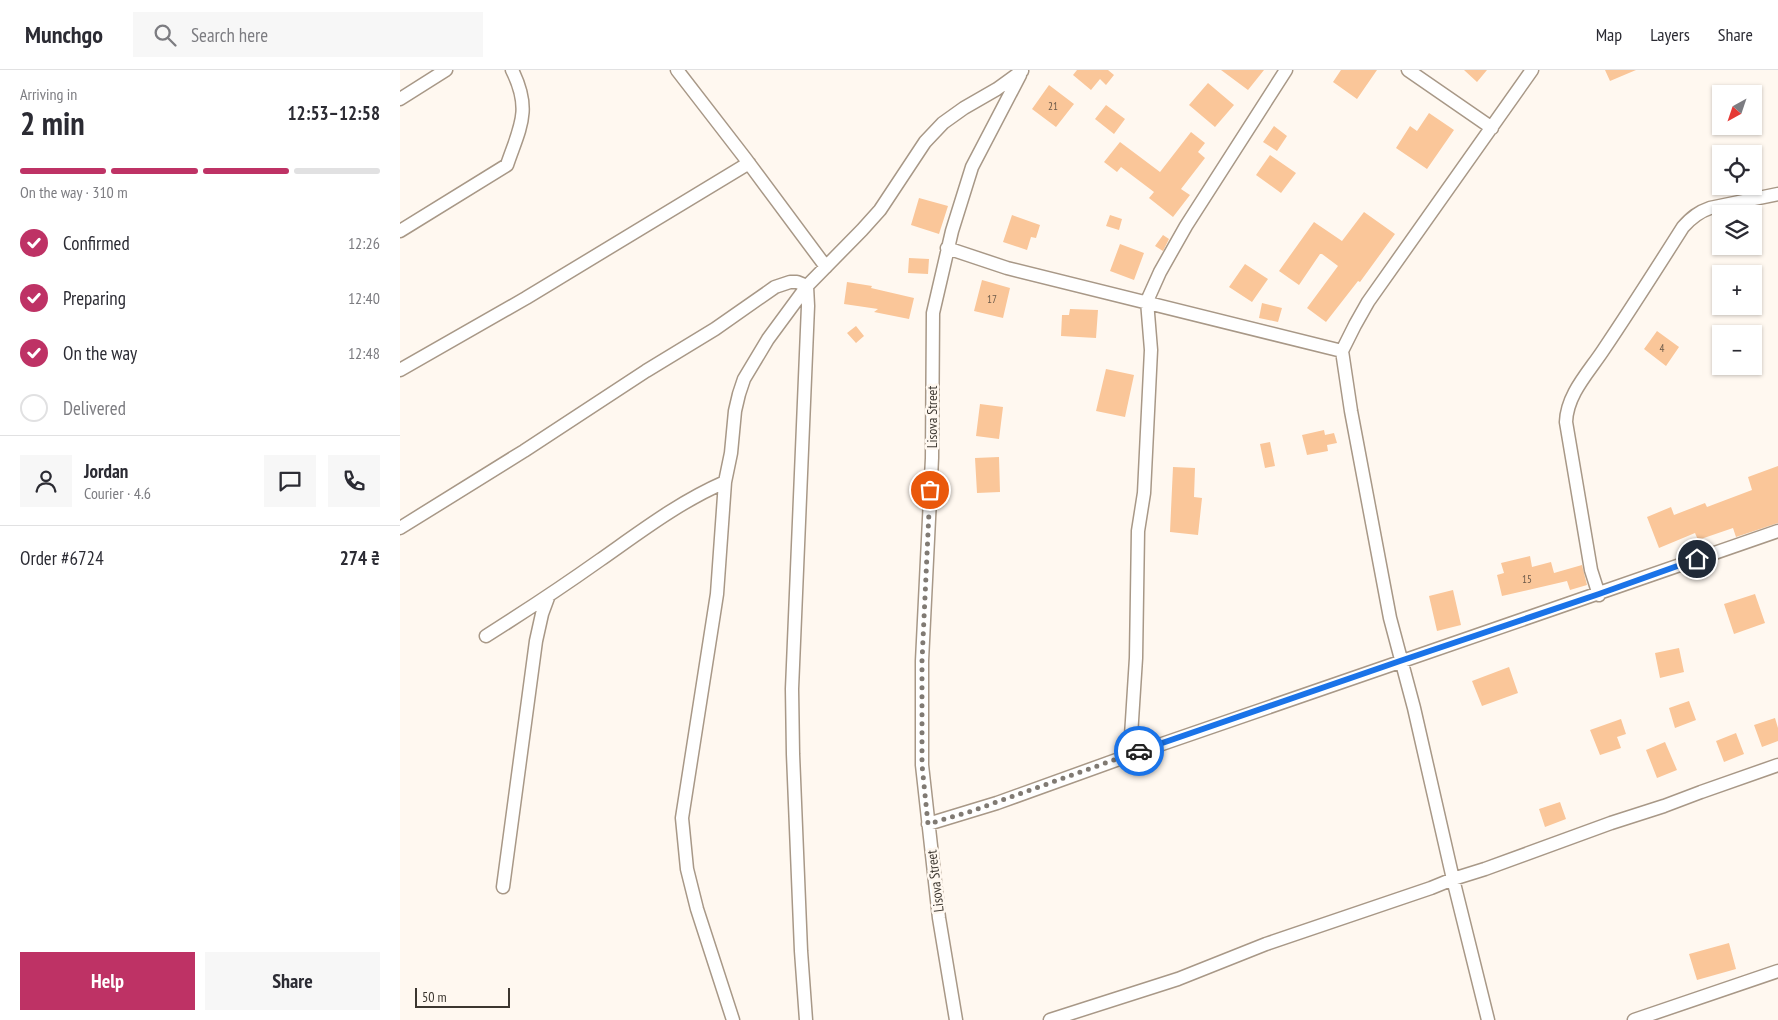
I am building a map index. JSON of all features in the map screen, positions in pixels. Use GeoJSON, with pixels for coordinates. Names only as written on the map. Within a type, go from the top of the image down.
{"type":"FeatureCollection","features":[{"type":"Feature","properties":{"kind":"street"},"geometry":{"type":"LineString","coordinates":[[400,99],[446,70]]}},
{"type":"Feature","properties":{"kind":"street"},"geometry":{"type":"LineString","coordinates":[[400,231],[507,165],[524,111],[520,86],[512,70]]}},
{"type":"Feature","properties":{"kind":"street"},"geometry":{"type":"LineString","coordinates":[[677,70],[826,267]]}},
{"type":"Feature","properties":{"kind":"street"},"geometry":{"type":"LineString","coordinates":[[733,1020],[697,909],[688,869],[682,818],[716,594],[725,482],[731,453],[735,410],[744,379],[768,339],[807,286],[880,210],[925,142],[943,124],[964,108],[997,89],[1023,70]]}},
{"type":"Feature","properties":{"kind":"street","name":"Lisova Street"},"geometry":{"type":"LineString","coordinates":[[956,1020],[941,928],[922,765],[922,661],[932,458],[933,312],[947,248],[972,166],[1023,70]]}},
{"type":"Feature","properties":{"kind":"street"},"geometry":{"type":"LineString","coordinates":[[1133,754],[1131,736],[1136,658],[1138,531],[1144,493],[1151,350],[1147,301],[1160,272],[1186,226],[1286,70]]}},
{"type":"Feature","properties":{"kind":"street"},"geometry":{"type":"LineString","coordinates":[[1408,70],[1492,128]]}},
{"type":"Feature","properties":{"kind":"street"},"geometry":{"type":"LineString","coordinates":[[1488,1020],[1453,879],[1414,708],[1390,618],[1351,411],[1342,351],[1354,325],[1368,302],[1532,70]]}},
{"type":"Feature","properties":{"kind":"street"},"geometry":{"type":"LineString","coordinates":[[400,370],[526,298],[749,163]]}},
{"type":"Feature","properties":{"kind":"street"},"geometry":{"type":"LineString","coordinates":[[1599,594],[1592,570],[1567,431],[1566,413],[1569,404],[1578,386],[1604,350],[1683,227],[1692,217],[1700,211],[1710,208],[1778,194]]}},
{"type":"Feature","properties":{"kind":"street"},"geometry":{"type":"LineString","coordinates":[[947,248],[1007,268],[1147,301],[1342,351]]}},
{"type":"Feature","properties":{"kind":"street"},"geometry":{"type":"LineString","coordinates":[[400,528],[715,329],[775,287],[790,282],[797,282],[807,286]]}},
{"type":"Feature","properties":{"kind":"street"},"geometry":{"type":"LineString","coordinates":[[806,1020],[801,951],[792,689],[808,306],[807,286]]}},
{"type":"Feature","properties":{"kind":"street"},"geometry":{"type":"LineString","coordinates":[[486,636],[549,596],[665,514],[704,491],[725,482]]}},
{"type":"Feature","properties":{"kind":"street"},"geometry":{"type":"LineString","coordinates":[[928,824],[978,809],[1778,531]]}},
{"type":"Feature","properties":{"kind":"street"},"geometry":{"type":"LineString","coordinates":[[502,887],[536,641],[542,614],[549,596]]}},
{"type":"Feature","properties":{"kind":"street"},"geometry":{"type":"LineString","coordinates":[[1050,1020],[1178,979],[1266,944],[1431,888],[1778,765]]}},
{"type":"Feature","properties":{"kind":"street"},"geometry":{"type":"LineString","coordinates":[[1634,1020],[1778,971]]}},
{"type":"Feature","properties":{"kind":"building"},"geometry":{"type":"Polygon","coordinates":[[[1077,70],[1108,70],[1114,75],[1106,85],[1100,79],[1091,90],[1073,75],[1077,70]]]}},
{"type":"Feature","properties":{"kind":"building"},"geometry":{"type":"Polygon","coordinates":[[[1221,70],[1264,70],[1248,90],[1221,70]]]}},
{"type":"Feature","properties":{"kind":"building"},"geometry":{"type":"Polygon","coordinates":[[[1341,70],[1377,70],[1357,99],[1333,82],[1341,70]]]}},
{"type":"Feature","properties":{"kind":"building"},"geometry":{"type":"Polygon","coordinates":[[[1464,70],[1487,70],[1477,82],[1464,70]]]}},
{"type":"Feature","properties":{"kind":"building"},"geometry":{"type":"Polygon","coordinates":[[[1605,70],[1636,70],[1610,81],[1605,70]]]}},
{"type":"Feature","properties":{"kind":"building"},"geometry":{"type":"Polygon","coordinates":[[[1208,83],[1234,105],[1215,127],[1189,105],[1208,83]]]}},
{"type":"Feature","properties":{"kind":"building"},"geometry":{"type":"Polygon","coordinates":[[[1049,85],[1074,104],[1056,127],[1032,109],[1049,85]]]}},
{"type":"Feature","properties":{"kind":"building"},"geometry":{"type":"Polygon","coordinates":[[[1106,105],[1125,119],[1114,134],[1095,119],[1106,105]]]}},
{"type":"Feature","properties":{"kind":"building"},"geometry":{"type":"Polygon","coordinates":[[[1429,113],[1454,130],[1427,169],[1396,148],[1410,126],[1417,131],[1429,113]]]}},
{"type":"Feature","properties":{"kind":"building"},"geometry":{"type":"Polygon","coordinates":[[[1274,126],[1287,136],[1277,151],[1263,142],[1274,126]]]}},
{"type":"Feature","properties":{"kind":"building"},"geometry":{"type":"Polygon","coordinates":[[[1191,132],[1205,143],[1198,152],[1205,158],[1181,189],[1190,195],[1173,217],[1149,198],[1154,192],[1121,167],[1117,172],[1104,162],[1120,142],[1160,172],[1191,132]]]}},
{"type":"Feature","properties":{"kind":"building"},"geometry":{"type":"Polygon","coordinates":[[[1270,155],[1296,173],[1281,193],[1256,175],[1270,155]]]}},
{"type":"Feature","properties":{"kind":"building"},"geometry":{"type":"Polygon","coordinates":[[[919,198],[948,206],[939,234],[911,225],[919,198]]]}},
{"type":"Feature","properties":{"kind":"building"},"geometry":{"type":"Polygon","coordinates":[[[1364,212],[1395,234],[1360,282],[1358,281],[1326,322],[1307,308],[1338,266],[1320,254],[1299,285],[1279,271],[1314,222],[1342,241],[1364,212]]]}},
{"type":"Feature","properties":{"kind":"building"},"geometry":{"type":"Polygon","coordinates":[[[1012,215],[1040,225],[1036,238],[1031,237],[1027,250],[1003,242],[1012,215]]]}},
{"type":"Feature","properties":{"kind":"building"},"geometry":{"type":"Polygon","coordinates":[[[1110,215],[1122,219],[1119,230],[1106,226],[1110,215]]]}},
{"type":"Feature","properties":{"kind":"building"},"geometry":{"type":"Polygon","coordinates":[[[1163,235],[1169,239],[1163,251],[1155,246],[1163,235]]]}},
{"type":"Feature","properties":{"kind":"building"},"geometry":{"type":"Polygon","coordinates":[[[1120,244],[1144,253],[1134,280],[1110,271],[1120,244]]]}},
{"type":"Feature","properties":{"kind":"building"},"geometry":{"type":"Polygon","coordinates":[[[909,258],[929,259],[928,274],[908,273],[909,258]]]}},
{"type":"Feature","properties":{"kind":"building"},"geometry":{"type":"Polygon","coordinates":[[[1245,264],[1268,279],[1252,302],[1229,287],[1245,264]]]}},
{"type":"Feature","properties":{"kind":"building"},"geometry":{"type":"Polygon","coordinates":[[[982,280],[1010,288],[1003,318],[974,311],[982,280]]]}},
{"type":"Feature","properties":{"kind":"building"},"geometry":{"type":"Polygon","coordinates":[[[847,282],[872,286],[871,288],[914,298],[909,319],[874,312],[878,309],[844,304],[847,282]]]}},
{"type":"Feature","properties":{"kind":"building"},"geometry":{"type":"Polygon","coordinates":[[[1262,303],[1282,308],[1278,322],[1259,318],[1262,303]]]}},
{"type":"Feature","properties":{"kind":"building"},"geometry":{"type":"Polygon","coordinates":[[[1070,309],[1098,310],[1096,338],[1061,336],[1062,315],[1069,315],[1070,309]]]}},
{"type":"Feature","properties":{"kind":"building"},"geometry":{"type":"Polygon","coordinates":[[[856,326],[864,336],[856,343],[847,333],[856,326]]]}},
{"type":"Feature","properties":{"kind":"building"},"geometry":{"type":"Polygon","coordinates":[[[1657,331],[1679,347],[1666,366],[1644,349],[1657,331]]]}},
{"type":"Feature","properties":{"kind":"building"},"geometry":{"type":"Polygon","coordinates":[[[1106,369],[1134,375],[1125,417],[1096,411],[1106,369]]]}},
{"type":"Feature","properties":{"kind":"building"},"geometry":{"type":"Polygon","coordinates":[[[980,404],[1003,407],[999,439],[976,436],[980,404]]]}},
{"type":"Feature","properties":{"kind":"building"},"geometry":{"type":"Polygon","coordinates":[[[1324,430],[1325,435],[1334,433],[1337,443],[1327,445],[1328,451],[1307,455],[1302,435],[1324,430]]]}},
{"type":"Feature","properties":{"kind":"building"},"geometry":{"type":"Polygon","coordinates":[[[1270,442],[1275,466],[1265,468],[1260,444],[1270,442]]]}},
{"type":"Feature","properties":{"kind":"building"},"geometry":{"type":"Polygon","coordinates":[[[999,457],[1000,492],[977,493],[975,458],[999,457]]]}},
{"type":"Feature","properties":{"kind":"building"},"geometry":{"type":"Polygon","coordinates":[[[1778,466],[1778,523],[1736,537],[1733,528],[1698,540],[1695,533],[1659,548],[1647,517],[1671,507],[1674,515],[1705,503],[1707,507],[1752,490],[1748,477],[1778,466]]]}},
{"type":"Feature","properties":{"kind":"building"},"geometry":{"type":"Polygon","coordinates":[[[1173,467],[1195,468],[1194,497],[1202,498],[1198,535],[1170,532],[1173,467]]]}},
{"type":"Feature","properties":{"kind":"building"},"geometry":{"type":"Polygon","coordinates":[[[1530,556],[1532,567],[1551,562],[1554,573],[1582,565],[1587,585],[1570,590],[1567,581],[1502,596],[1497,575],[1504,573],[1501,563],[1530,556]]]}},
{"type":"Feature","properties":{"kind":"building"},"geometry":{"type":"Polygon","coordinates":[[[1453,590],[1461,625],[1437,631],[1429,596],[1453,590]]]}},
{"type":"Feature","properties":{"kind":"building"},"geometry":{"type":"Polygon","coordinates":[[[1755,594],[1765,623],[1734,634],[1724,604],[1755,594]]]}},
{"type":"Feature","properties":{"kind":"building"},"geometry":{"type":"Polygon","coordinates":[[[1679,648],[1684,672],[1660,678],[1655,653],[1679,648]]]}},
{"type":"Feature","properties":{"kind":"building"},"geometry":{"type":"Polygon","coordinates":[[[1509,667],[1518,693],[1482,706],[1472,681],[1509,667]]]}},
{"type":"Feature","properties":{"kind":"building"},"geometry":{"type":"Polygon","coordinates":[[[1689,701],[1696,720],[1675,728],[1669,708],[1689,701]]]}},
{"type":"Feature","properties":{"kind":"building"},"geometry":{"type":"Polygon","coordinates":[[[1775,718],[1778,728],[1778,741],[1762,747],[1754,725],[1775,718]]]}},
{"type":"Feature","properties":{"kind":"building"},"geometry":{"type":"Polygon","coordinates":[[[1621,719],[1626,734],[1617,737],[1621,748],[1600,755],[1590,730],[1621,719]]]}},
{"type":"Feature","properties":{"kind":"building"},"geometry":{"type":"Polygon","coordinates":[[[1736,733],[1744,754],[1724,762],[1716,741],[1736,733]]]}},
{"type":"Feature","properties":{"kind":"building"},"geometry":{"type":"Polygon","coordinates":[[[1665,742],[1677,770],[1657,778],[1646,750],[1665,742]]]}},
{"type":"Feature","properties":{"kind":"building"},"geometry":{"type":"Polygon","coordinates":[[[1560,802],[1566,819],[1545,827],[1539,809],[1560,802]]]}},
{"type":"Feature","properties":{"kind":"building"},"geometry":{"type":"Polygon","coordinates":[[[1729,943],[1736,969],[1697,980],[1689,954],[1729,943]]]}},
{"type":"Feature","properties":{"kind":"way so far"},"geometry":{"type":"LineString","coordinates":[[930,490],[922,661],[922,765],[928,824],[969,812],[1139,751]]}},
{"type":"Feature","properties":{"kind":"route"},"geometry":{"type":"LineString","coordinates":[[1139,751],[1697,559]]}}]}
